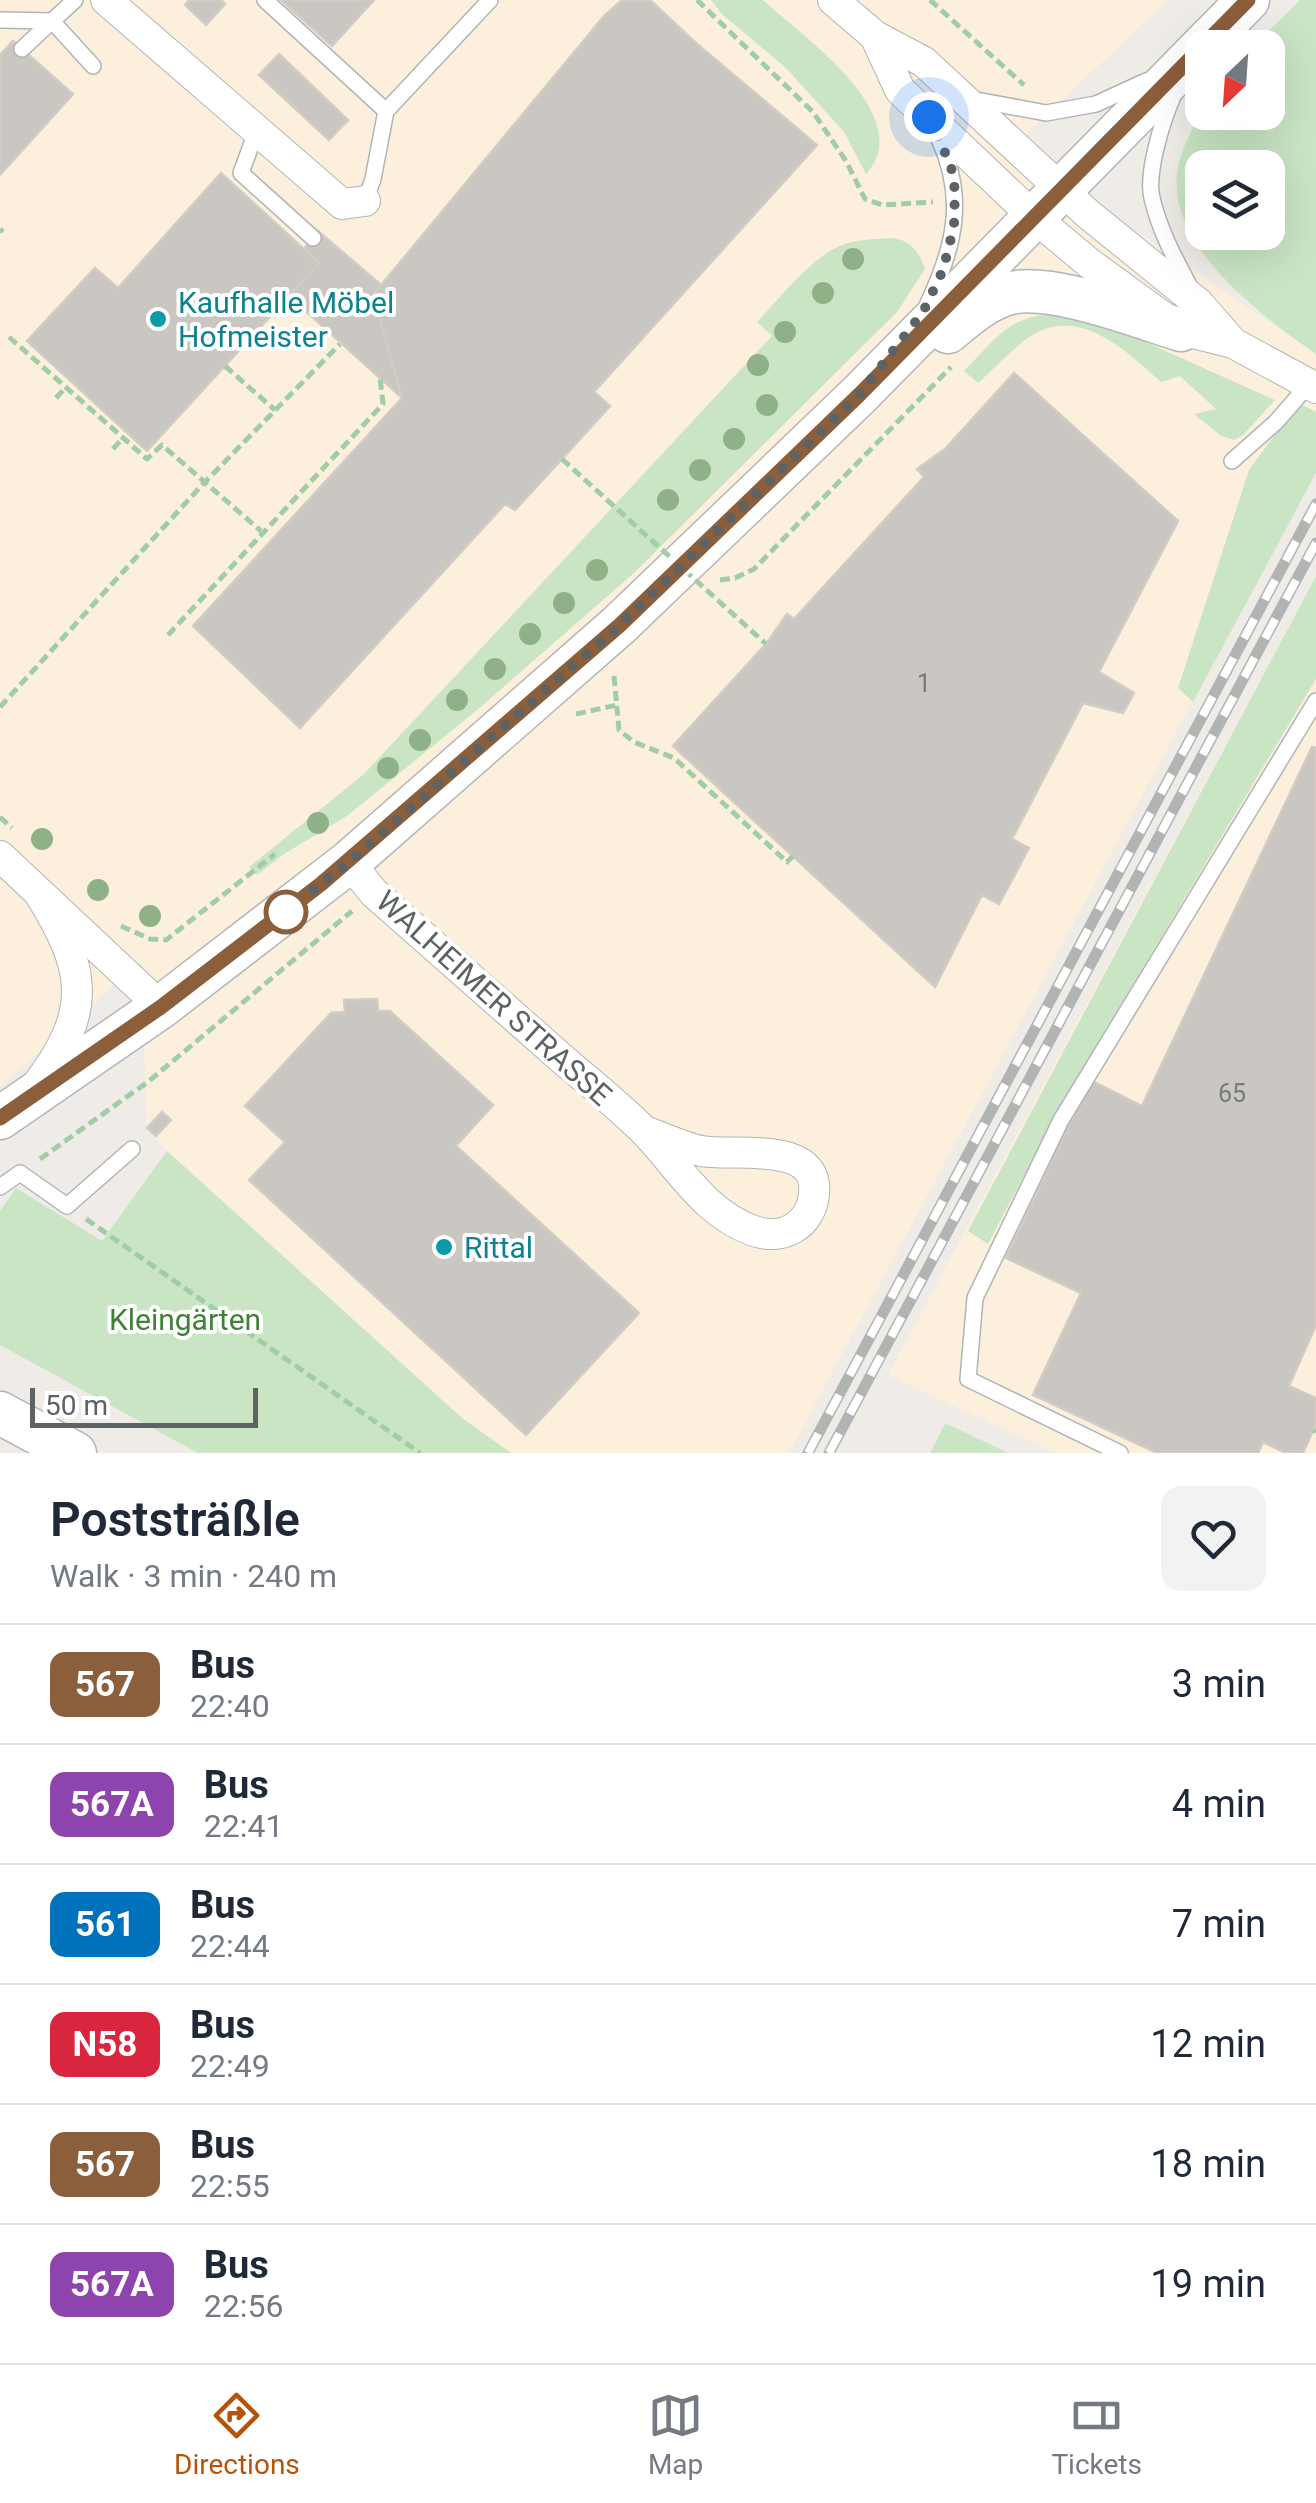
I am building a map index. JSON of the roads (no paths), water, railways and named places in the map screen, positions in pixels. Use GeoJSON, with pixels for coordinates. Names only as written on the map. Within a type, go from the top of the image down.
{"type":"FeatureCollection","features":[{"type":"Feature","properties":{"kind":"main road"},"geometry":{"type":"LineString","coordinates":[[1217,30],[1248,0]]}},
{"type":"Feature","properties":{"kind":"main road"},"geometry":{"type":"LineString","coordinates":[[13,1109],[161,1007],[362,877],[859,395],[1185,62]]}},
{"type":"Feature","properties":{"kind":"main road"},"geometry":{"type":"LineString","coordinates":[[822,431],[903,373],[972,312],[1007,294],[1041,291],[1190,316]]}},
{"type":"Feature","properties":{"kind":"main road"},"geometry":{"type":"LineString","coordinates":[[0,1413],[75,1453]]}},
{"type":"Feature","properties":{"kind":"street"},"geometry":{"type":"LineString","coordinates":[[106,0],[342,204],[364,200]]}},
{"type":"Feature","properties":{"kind":"street"},"geometry":{"type":"LineString","coordinates":[[833,0],[875,36],[924,62],[960,97],[1048,202]]}},
{"type":"Feature","properties":{"kind":"street"},"geometry":{"type":"LineString","coordinates":[[875,36],[900,90],[929,117],[1048,202],[1111,232],[1190,316],[1312,386]]}},
{"type":"Feature","properties":{"kind":"street"},"geometry":{"type":"LineString","coordinates":[[7,843],[64,932],[76,965],[78,989],[74,1016],[54,1062],[13,1109]]}},
{"type":"Feature","properties":{"kind":"street","name":"WALHEIMER STRASSE"},"geometry":{"type":"LineString","coordinates":[[362,877],[644,1130],[698,1194],[722,1215],[772,1236],[792,1232],[810,1210],[815,1194],[813,1180],[804,1166],[791,1158],[757,1151],[699,1151],[644,1130]]}},
{"type":"Feature","properties":{"kind":"street"},"geometry":{"type":"LineString","coordinates":[[39,893],[161,1007]]}},
{"type":"Feature","properties":{"kind":"lane"},"geometry":{"type":"LineString","coordinates":[[22,49],[75,0]]}},
{"type":"Feature","properties":{"kind":"lane"},"geometry":{"type":"LineString","coordinates":[[265,0],[386,110]]}},
{"type":"Feature","properties":{"kind":"lane"},"geometry":{"type":"LineString","coordinates":[[364,200],[386,110],[490,0]]}},
{"type":"Feature","properties":{"kind":"lane"},"geometry":{"type":"LineString","coordinates":[[0,20],[52,21],[93,66]]}},
{"type":"Feature","properties":{"kind":"lane"},"geometry":{"type":"LineString","coordinates":[[960,97],[1046,113],[1096,104],[1127,91],[1185,56]]}},
{"type":"Feature","properties":{"kind":"lane"},"geometry":{"type":"LineString","coordinates":[[1185,77],[1160,128],[1152,197],[1190,316]]}},
{"type":"Feature","properties":{"kind":"lane"},"geometry":{"type":"LineString","coordinates":[[859,395],[923,312],[943,270],[956,200],[951,166],[929,117]]}},
{"type":"Feature","properties":{"kind":"lane"},"geometry":{"type":"LineString","coordinates":[[256,132],[241,173],[312,238]]}},
{"type":"Feature","properties":{"kind":"lane"},"geometry":{"type":"LineString","coordinates":[[1232,461],[1312,386]]}},
{"type":"Feature","properties":{"kind":"lane"},"geometry":{"type":"LineString","coordinates":[[1120,1453],[968,1378],[974,1298],[1061,1120],[1316,700]]}},
{"type":"Feature","properties":{"kind":"lane"},"geometry":{"type":"LineString","coordinates":[[0,1187],[20,1173],[67,1206],[132,1148]]}},
{"type":"Feature","properties":{"kind":"railway"},"geometry":{"type":"LineString","coordinates":[[808,1453],[1316,504]]}},
{"type":"Feature","properties":{"kind":"railway"},"geometry":{"type":"LineString","coordinates":[[829,1453],[1316,543]]}},
{"type":"Feature","properties":{"kind":"place","name":"Kaufhalle Möbel Hofmeister"},"geometry":{"type":"Point","coordinates":[158,319]}},
{"type":"Feature","properties":{"kind":"place","name":"Rittal"},"geometry":{"type":"Point","coordinates":[444,1247]}},
{"type":"Feature","properties":{"kind":"park label","name":"Kleingärten"},"geometry":{"type":"Point","coordinates":[185,1319]}}]}
